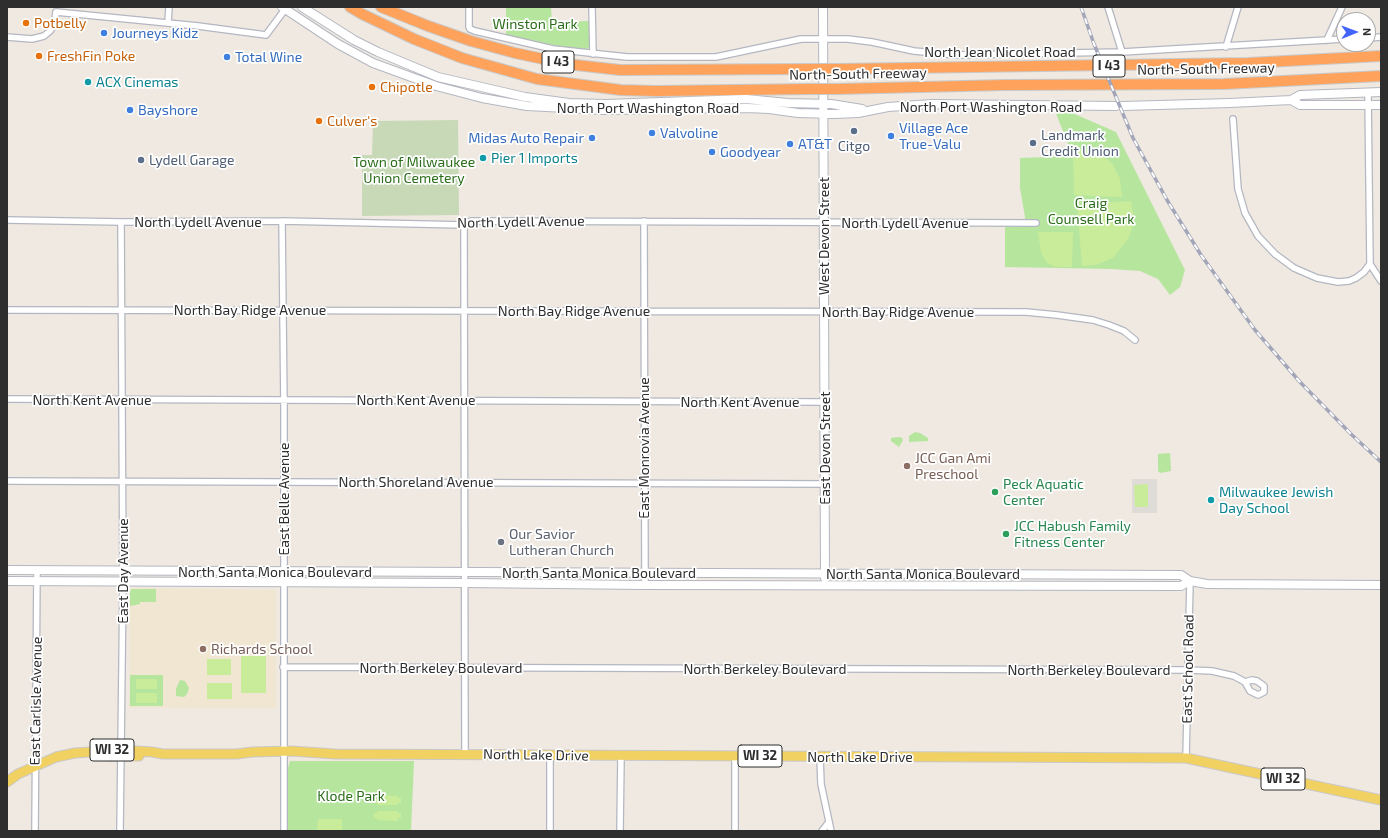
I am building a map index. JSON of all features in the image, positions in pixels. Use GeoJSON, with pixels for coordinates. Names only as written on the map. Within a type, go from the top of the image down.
{"type":"FeatureCollection","features":[{"type":"Feature","properties":{"kind":"highway","name":"North-South Freeway"},"geometry":{"type":"LineString","coordinates":[[350,7],[414,40],[462,58],[537,79],[621,90],[656,91],[1005,85],[1224,84],[1381,76]]}},
{"type":"Feature","properties":{"kind":"highway","name":"North-South Freeway"},"geometry":{"type":"LineString","coordinates":[[381,7],[471,41],[515,53],[567,64],[620,70],[837,69],[1240,63],[1381,56]]}},
{"type":"Feature","properties":{"kind":"main road","name":"North Lake Drive"},"geometry":{"type":"LineString","coordinates":[[7,782],[19,779],[35,769],[74,758],[147,751],[163,754],[237,754],[252,752],[283,754],[1186,758],[1381,800]]}},
{"type":"Feature","properties":{"kind":"street"},"geometry":{"type":"LineString","coordinates":[[168,23],[169,7]]}},
{"type":"Feature","properties":{"kind":"street","name":"North Port Washington Road"},"geometry":{"type":"LineString","coordinates":[[302,7],[354,40],[378,52],[438,77],[524,97],[591,104],[746,99],[788,103],[831,104],[867,110]]}},
{"type":"Feature","properties":{"kind":"street","name":"North Jean Nicolet Road"},"geometry":{"type":"LineString","coordinates":[[468,7],[470,28],[475,31],[534,46],[627,57],[716,57],[801,39],[860,40],[914,51],[956,55],[1122,52],[1336,39]]}},
{"type":"Feature","properties":{"kind":"street"},"geometry":{"type":"LineString","coordinates":[[592,7],[593,54]]}},
{"type":"Feature","properties":{"kind":"street","name":"West Devon Street"},"geometry":{"type":"LineString","coordinates":[[823,7],[824,312]]}},
{"type":"Feature","properties":{"kind":"street"},"geometry":{"type":"LineString","coordinates":[[1108,7],[1122,52]]}},
{"type":"Feature","properties":{"kind":"street"},"geometry":{"type":"LineString","coordinates":[[1226,47],[1238,7]]}},
{"type":"Feature","properties":{"kind":"street"},"geometry":{"type":"LineString","coordinates":[[1327,40],[1342,7]]}},
{"type":"Feature","properties":{"kind":"street"},"geometry":{"type":"LineString","coordinates":[[7,37],[32,39],[44,36],[54,25],[57,9],[266,35],[285,8]]}},
{"type":"Feature","properties":{"kind":"street","name":"North Port Washington Road"},"geometry":{"type":"LineString","coordinates":[[285,8],[338,44],[373,63],[436,86],[482,98],[528,106],[585,110],[733,108],[769,109],[798,113],[844,114],[888,107],[957,104],[1119,106],[1230,103],[1291,100],[1300,95],[1381,92]]}},
{"type":"Feature","properties":{"kind":"street"},"geometry":{"type":"LineString","coordinates":[[1368,93],[1370,264],[1381,281]]}},
{"type":"Feature","properties":{"kind":"street","name":"North Port Washington Road"},"geometry":{"type":"LineString","coordinates":[[1291,100],[1300,105],[1381,105]]}},
{"type":"Feature","properties":{"kind":"street"},"geometry":{"type":"LineString","coordinates":[[1234,119],[1238,189],[1245,213],[1258,236],[1275,254],[1294,268],[1317,278],[1338,282],[1349,281],[1364,272],[1370,264]]}},
{"type":"Feature","properties":{"kind":"street","name":"North Lydell Avenue"},"geometry":{"type":"LineString","coordinates":[[7,220],[121,222],[282,221],[464,225],[471,221],[1036,223]]}},
{"type":"Feature","properties":{"kind":"street","name":"East Belle Avenue"},"geometry":{"type":"LineString","coordinates":[[282,221],[284,400],[284,831]]}},
{"type":"Feature","properties":{"kind":"street","name":"East Day Avenue"},"geometry":{"type":"LineString","coordinates":[[120,831],[123,581],[121,222]]}},
{"type":"Feature","properties":{"kind":"street","name":"East Monrovia Avenue"},"geometry":{"type":"LineString","coordinates":[[644,222],[645,585]]}},
{"type":"Feature","properties":{"kind":"street"},"geometry":{"type":"LineString","coordinates":[[464,225],[466,754]]}},
{"type":"Feature","properties":{"kind":"street","name":"North Bay Ridge Avenue"},"geometry":{"type":"LineString","coordinates":[[7,310],[1026,312],[1093,320],[1109,324],[1124,331],[1135,340]]}},
{"type":"Feature","properties":{"kind":"street","name":"East Devon Street"},"geometry":{"type":"LineString","coordinates":[[824,312],[825,584]]}},
{"type":"Feature","properties":{"kind":"street","name":"North Kent Avenue"},"geometry":{"type":"LineString","coordinates":[[7,399],[825,402]]}},
{"type":"Feature","properties":{"kind":"street","name":"North Shoreland Avenue"},"geometry":{"type":"LineString","coordinates":[[7,481],[825,484]]}},
{"type":"Feature","properties":{"kind":"street","name":"North Santa Monica Boulevard"},"geometry":{"type":"LineString","coordinates":[[7,570],[1181,576],[1190,581],[1207,584],[1381,585]]}},
{"type":"Feature","properties":{"kind":"street","name":"East Carlisle Avenue"},"geometry":{"type":"LineString","coordinates":[[35,831],[37,570]]}},
{"type":"Feature","properties":{"kind":"street","name":"North Santa Monica Boulevard"},"geometry":{"type":"LineString","coordinates":[[7,581],[465,582],[645,585],[825,584],[1181,586],[1190,581]]}},
{"type":"Feature","properties":{"kind":"street","name":"East School Road"},"geometry":{"type":"LineString","coordinates":[[1186,758],[1190,581]]}},
{"type":"Feature","properties":{"kind":"street","name":"North Berkeley Boulevard"},"geometry":{"type":"LineString","coordinates":[[283,667],[1189,670],[1212,671],[1234,676],[1245,682]]}},
{"type":"Feature","properties":{"kind":"street"},"geometry":{"type":"LineString","coordinates":[[550,755],[550,831]]}},
{"type":"Feature","properties":{"kind":"street"},"geometry":{"type":"LineString","coordinates":[[620,831],[621,756]]}},
{"type":"Feature","properties":{"kind":"street"},"geometry":{"type":"LineString","coordinates":[[735,756],[735,831]]}},
{"type":"Feature","properties":{"kind":"street"},"geometry":{"type":"LineString","coordinates":[[820,757],[821,784],[831,831]]}},
{"type":"Feature","properties":{"kind":"street"},"geometry":{"type":"LineString","coordinates":[[822,831],[829,822]]}},
{"type":"Feature","properties":{"kind":"shaded area"},"geometry":{"type":"Polygon","coordinates":[[[1132,479],[1157,479],[1157,513],[1132,513],[1132,479]],[[1148,484],[1134,485],[1135,507],[1148,507],[1148,484]]]}},
{"type":"Feature","properties":{"kind":"shaded area","name":"Richards School"},"geometry":{"type":"Polygon","coordinates":[[[130,588],[276,590],[276,708],[129,708],[130,588]]]}},
{"type":"Feature","properties":{"kind":"green space","name":"Winston Park"},"geometry":{"type":"Polygon","coordinates":[[[506,7],[551,7],[552,22],[590,21],[589,48],[583,50],[562,47],[506,35],[506,7]]]}},
{"type":"Feature","properties":{"kind":"green space","name":"Craig Counsell Park"},"geometry":{"type":"Polygon","coordinates":[[[1055,111],[1070,112],[1116,132],[1185,270],[1180,287],[1170,295],[1158,279],[1140,271],[1005,267],[1005,227],[1025,227],[1025,217],[1020,188],[1020,158],[1073,156],[1055,111]]]}},
{"type":"Feature","properties":{"kind":"green space","name":"Town of Milwaukee Union Cemetery"},"geometry":{"type":"Polygon","coordinates":[[[458,120],[459,215],[362,216],[362,155],[372,155],[373,121],[458,120]]]}},
{"type":"Feature","properties":{"kind":"green space"},"geometry":{"type":"Polygon","coordinates":[[[1073,149],[1096,151],[1112,163],[1120,179],[1122,197],[1074,195],[1073,149]]]}},
{"type":"Feature","properties":{"kind":"green space"},"geometry":{"type":"Polygon","coordinates":[[[1131,201],[1134,223],[1128,239],[1113,258],[1096,265],[1082,266],[1077,205],[1131,201]]]}},
{"type":"Feature","properties":{"kind":"green space"},"geometry":{"type":"Polygon","coordinates":[[[1038,232],[1073,232],[1072,267],[1056,267],[1047,263],[1041,253],[1038,232]]]}},
{"type":"Feature","properties":{"kind":"green space"},"geometry":{"type":"Polygon","coordinates":[[[915,432],[928,438],[928,441],[909,442],[909,436],[915,432]]]}},
{"type":"Feature","properties":{"kind":"green space"},"geometry":{"type":"Polygon","coordinates":[[[900,437],[903,440],[899,447],[891,441],[891,438],[900,437]]]}},
{"type":"Feature","properties":{"kind":"green space"},"geometry":{"type":"Polygon","coordinates":[[[1170,453],[1171,471],[1160,473],[1158,471],[1158,454],[1170,453]]]}},
{"type":"Feature","properties":{"kind":"green space"},"geometry":{"type":"Polygon","coordinates":[[[1134,484],[1148,484],[1148,507],[1134,507],[1134,484]]]}},
{"type":"Feature","properties":{"kind":"green space"},"geometry":{"type":"Polygon","coordinates":[[[132,589],[156,589],[156,602],[140,602],[140,604],[130,606],[130,591],[132,589]]]}},
{"type":"Feature","properties":{"kind":"green space"},"geometry":{"type":"Polygon","coordinates":[[[241,656],[266,656],[266,693],[241,693],[241,656]]]}},
{"type":"Feature","properties":{"kind":"green space"},"geometry":{"type":"Polygon","coordinates":[[[207,659],[231,659],[231,675],[207,675],[207,659]]]}},
{"type":"Feature","properties":{"kind":"green space"},"geometry":{"type":"Polygon","coordinates":[[[130,675],[163,675],[163,706],[130,706],[130,675]]]}},
{"type":"Feature","properties":{"kind":"green space"},"geometry":{"type":"Polygon","coordinates":[[[136,679],[157,679],[157,689],[136,689],[136,679]]]}},
{"type":"Feature","properties":{"kind":"green space"},"geometry":{"type":"Polygon","coordinates":[[[180,680],[185,681],[189,688],[184,697],[176,696],[176,689],[180,680]]]}},
{"type":"Feature","properties":{"kind":"green space"},"geometry":{"type":"Polygon","coordinates":[[[207,683],[232,683],[232,699],[207,699],[207,683]]]}},
{"type":"Feature","properties":{"kind":"green space"},"geometry":{"type":"Polygon","coordinates":[[[136,693],[157,693],[157,703],[136,703],[136,693]]]}},
{"type":"Feature","properties":{"kind":"green space","name":"Klode Park"},"geometry":{"type":"Polygon","coordinates":[[[290,761],[414,761],[411,831],[288,831],[288,768],[290,761]]]}},
{"type":"Feature","properties":{"kind":"green space"},"geometry":{"type":"Polygon","coordinates":[[[377,795],[398,796],[398,798],[401,798],[401,803],[398,803],[398,805],[377,805],[377,803],[374,803],[374,798],[377,798],[377,795]]]}},
{"type":"Feature","properties":{"kind":"green space"},"geometry":{"type":"Polygon","coordinates":[[[377,811],[398,811],[398,813],[401,813],[401,818],[398,818],[398,821],[377,820],[377,818],[374,818],[374,813],[377,813],[377,811]]]}},
{"type":"Feature","properties":{"kind":"green space"},"geometry":{"type":"Polygon","coordinates":[[[318,819],[342,819],[342,831],[317,831],[318,819]]]}},
{"type":"Feature","properties":{"kind":"railway"},"geometry":{"type":"LineString","coordinates":[[1081,7],[1094,44],[1133,138],[1167,200],[1201,255],[1255,330],[1300,382],[1381,462]]}},
{"type":"Feature","properties":{"kind":"place","name":"Potbelly"},"geometry":{"type":"Point","coordinates":[26,23]}},
{"type":"Feature","properties":{"kind":"place","name":"Journeys Kidz"},"geometry":{"type":"Point","coordinates":[104,33]}},
{"type":"Feature","properties":{"kind":"place","name":"FreshFin Poke"},"geometry":{"type":"Point","coordinates":[39,56]}},
{"type":"Feature","properties":{"kind":"place","name":"Total Wine"},"geometry":{"type":"Point","coordinates":[227,57]}},
{"type":"Feature","properties":{"kind":"place","name":"ACX Cinemas"},"geometry":{"type":"Point","coordinates":[88,82]}},
{"type":"Feature","properties":{"kind":"place","name":"Chipotle"},"geometry":{"type":"Point","coordinates":[372,87]}},
{"type":"Feature","properties":{"kind":"place","name":"Bayshore"},"geometry":{"type":"Point","coordinates":[130,110]}},
{"type":"Feature","properties":{"kind":"place","name":"Culver's"},"geometry":{"type":"Point","coordinates":[319,121]}},
{"type":"Feature","properties":{"kind":"place","name":"Citgo"},"geometry":{"type":"Point","coordinates":[854,131]}},
{"type":"Feature","properties":{"kind":"place","name":"Valvoline"},"geometry":{"type":"Point","coordinates":[652,133]}},
{"type":"Feature","properties":{"kind":"place","name":"Village Ace True-Valu"},"geometry":{"type":"Point","coordinates":[891,136]}},
{"type":"Feature","properties":{"kind":"place","name":"Midas Auto Repair"},"geometry":{"type":"Point","coordinates":[592,138]}},
{"type":"Feature","properties":{"kind":"place","name":"Landmark Credit Union"},"geometry":{"type":"Point","coordinates":[1033,143]}},
{"type":"Feature","properties":{"kind":"place","name":"AT&T"},"geometry":{"type":"Point","coordinates":[790,144]}},
{"type":"Feature","properties":{"kind":"place","name":"Goodyear"},"geometry":{"type":"Point","coordinates":[712,152]}},
{"type":"Feature","properties":{"kind":"place","name":"Pier 1 Imports"},"geometry":{"type":"Point","coordinates":[483,158]}},
{"type":"Feature","properties":{"kind":"place","name":"Lydell Garage"},"geometry":{"type":"Point","coordinates":[141,160]}},
{"type":"Feature","properties":{"kind":"place","name":"JCC Gan Ami Preschool"},"geometry":{"type":"Point","coordinates":[907,466]}},
{"type":"Feature","properties":{"kind":"place","name":"Peck Aquatic Center"},"geometry":{"type":"Point","coordinates":[995,492]}},
{"type":"Feature","properties":{"kind":"place","name":"Milwaukee Jewish Day School"},"geometry":{"type":"Point","coordinates":[1211,500]}},
{"type":"Feature","properties":{"kind":"place","name":"JCC Habush Family Fitness Center"},"geometry":{"type":"Point","coordinates":[1006,534]}},
{"type":"Feature","properties":{"kind":"place","name":"Our Savior Lutheran Church"},"geometry":{"type":"Point","coordinates":[501,542]}},
{"type":"Feature","properties":{"kind":"place","name":"Richards School"},"geometry":{"type":"Point","coordinates":[203,649]}}]}
